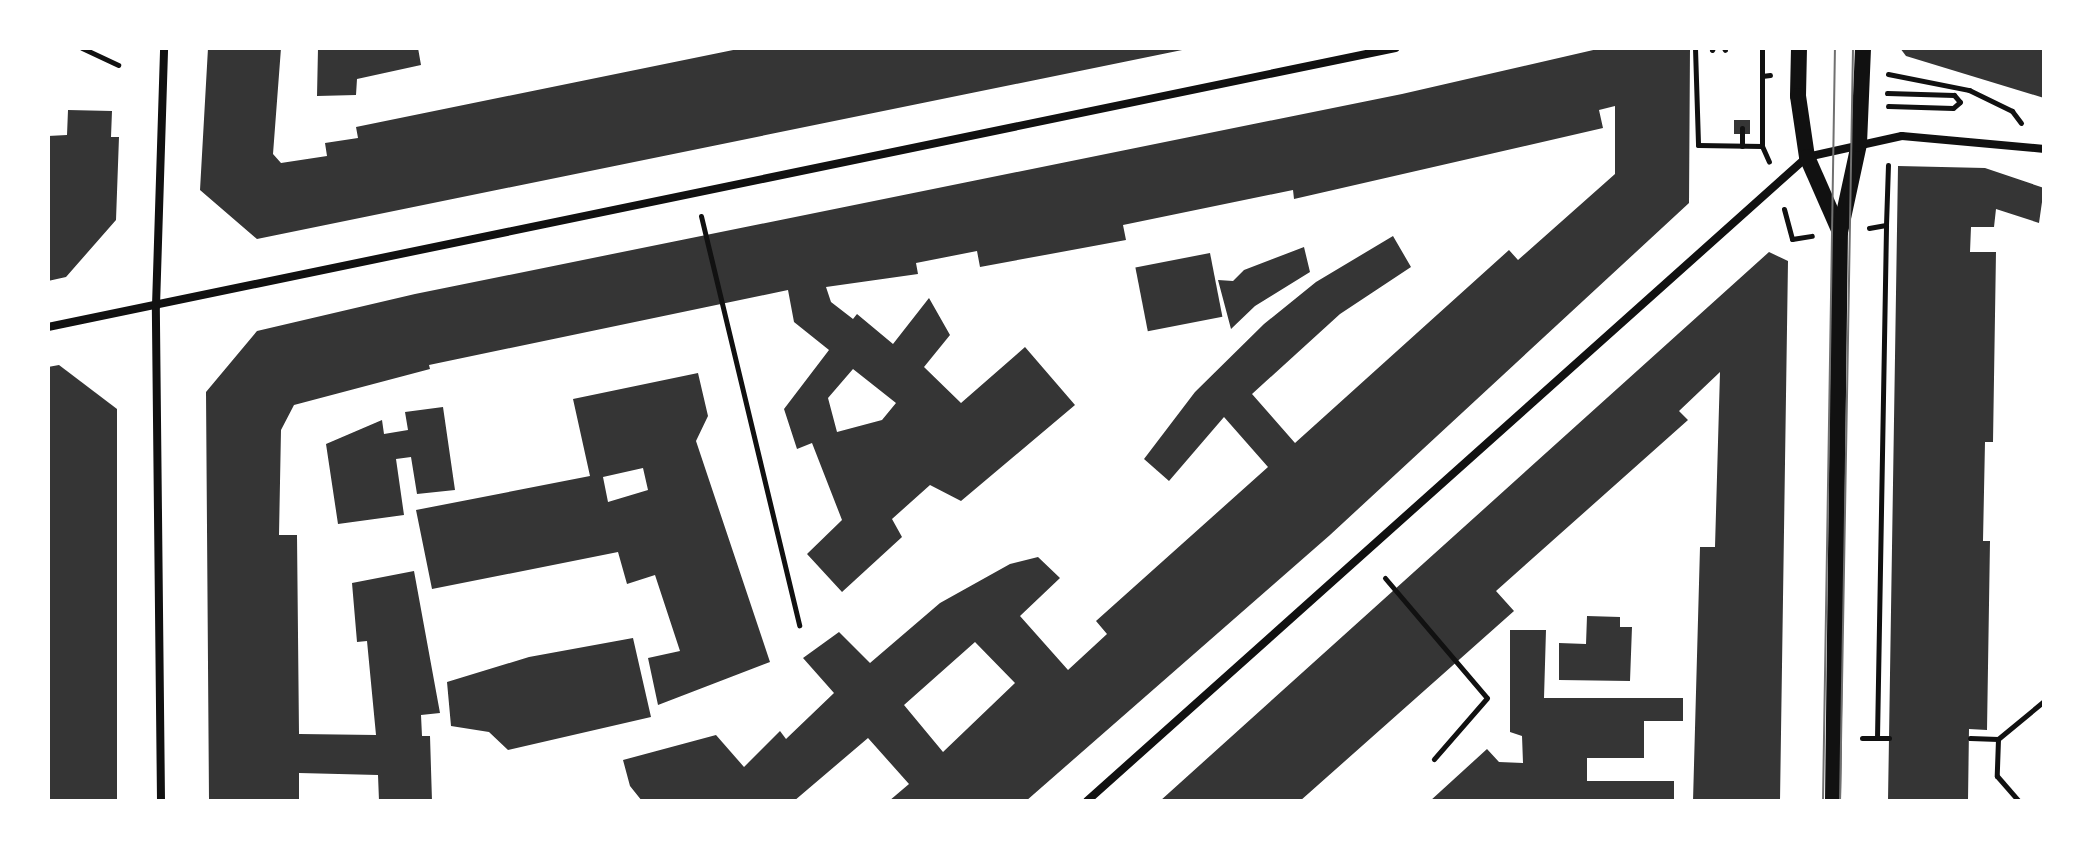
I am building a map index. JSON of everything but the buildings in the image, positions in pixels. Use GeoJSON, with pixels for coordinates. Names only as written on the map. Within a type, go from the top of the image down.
{"type":"FeatureCollection","features":[{"type":"Feature","properties":{"kind":"main road"},"geometry":{"type":"LineString","coordinates":[[1799,48],[1798,96],[1807,157],[1840,232]]}},
{"type":"Feature","properties":{"kind":"main road"},"geometry":{"type":"LineString","coordinates":[[1833,801],[1840,232],[1859,144],[1863,48]]}},
{"type":"Feature","properties":{"kind":"street"},"geometry":{"type":"LineString","coordinates":[[161,801],[156,306],[164,48]]}},
{"type":"Feature","properties":{"kind":"street"},"geometry":{"type":"LineString","coordinates":[[48,327],[1395,48]]}},
{"type":"Feature","properties":{"kind":"street"},"geometry":{"type":"LineString","coordinates":[[1087,801],[1807,157],[1859,144],[1942,136],[2042,148]]}},
{"type":"Feature","properties":{"kind":"path"},"geometry":{"type":"LineString","coordinates":[[82,48],[118,65]]}},
{"type":"Feature","properties":{"kind":"path"},"geometry":{"type":"LineString","coordinates":[[1762,48],[1762,76]]}},
{"type":"Feature","properties":{"kind":"path"},"geometry":{"type":"LineString","coordinates":[[1863,74],[1896,74],[1969,90],[2012,111],[2042,148]]}},
{"type":"Feature","properties":{"kind":"path"},"geometry":{"type":"LineString","coordinates":[[1874,106],[1953,108],[1969,90]]}},
{"type":"Feature","properties":{"kind":"path"},"geometry":{"type":"LineString","coordinates":[[1874,93],[1954,95],[1960,102]]}},
{"type":"Feature","properties":{"kind":"path"},"geometry":{"type":"LineString","coordinates":[[1742,128],[1742,146]]}},
{"type":"Feature","properties":{"kind":"path"},"geometry":{"type":"LineString","coordinates":[[700,210],[799,625]]}},
{"type":"Feature","properties":{"kind":"path"},"geometry":{"type":"LineString","coordinates":[[1877,738],[1886,225]]}},
{"type":"Feature","properties":{"kind":"path"},"geometry":{"type":"LineString","coordinates":[[1385,578],[1487,698],[1434,759]]}},
{"type":"Feature","properties":{"kind":"path"},"geometry":{"type":"LineString","coordinates":[[1970,738],[1998,739],[2044,701]]}},
{"type":"Feature","properties":{"kind":"path"},"geometry":{"type":"LineString","coordinates":[[1998,739],[1997,776],[2019,801]]}},
{"type":"Feature","properties":{"kind":"tram line"},"geometry":{"type":"LineString","coordinates":[[1823,801],[1835,48]]}},
{"type":"Feature","properties":{"kind":"tram line"},"geometry":{"type":"LineString","coordinates":[[1840,801],[1853,48]]}}]}
